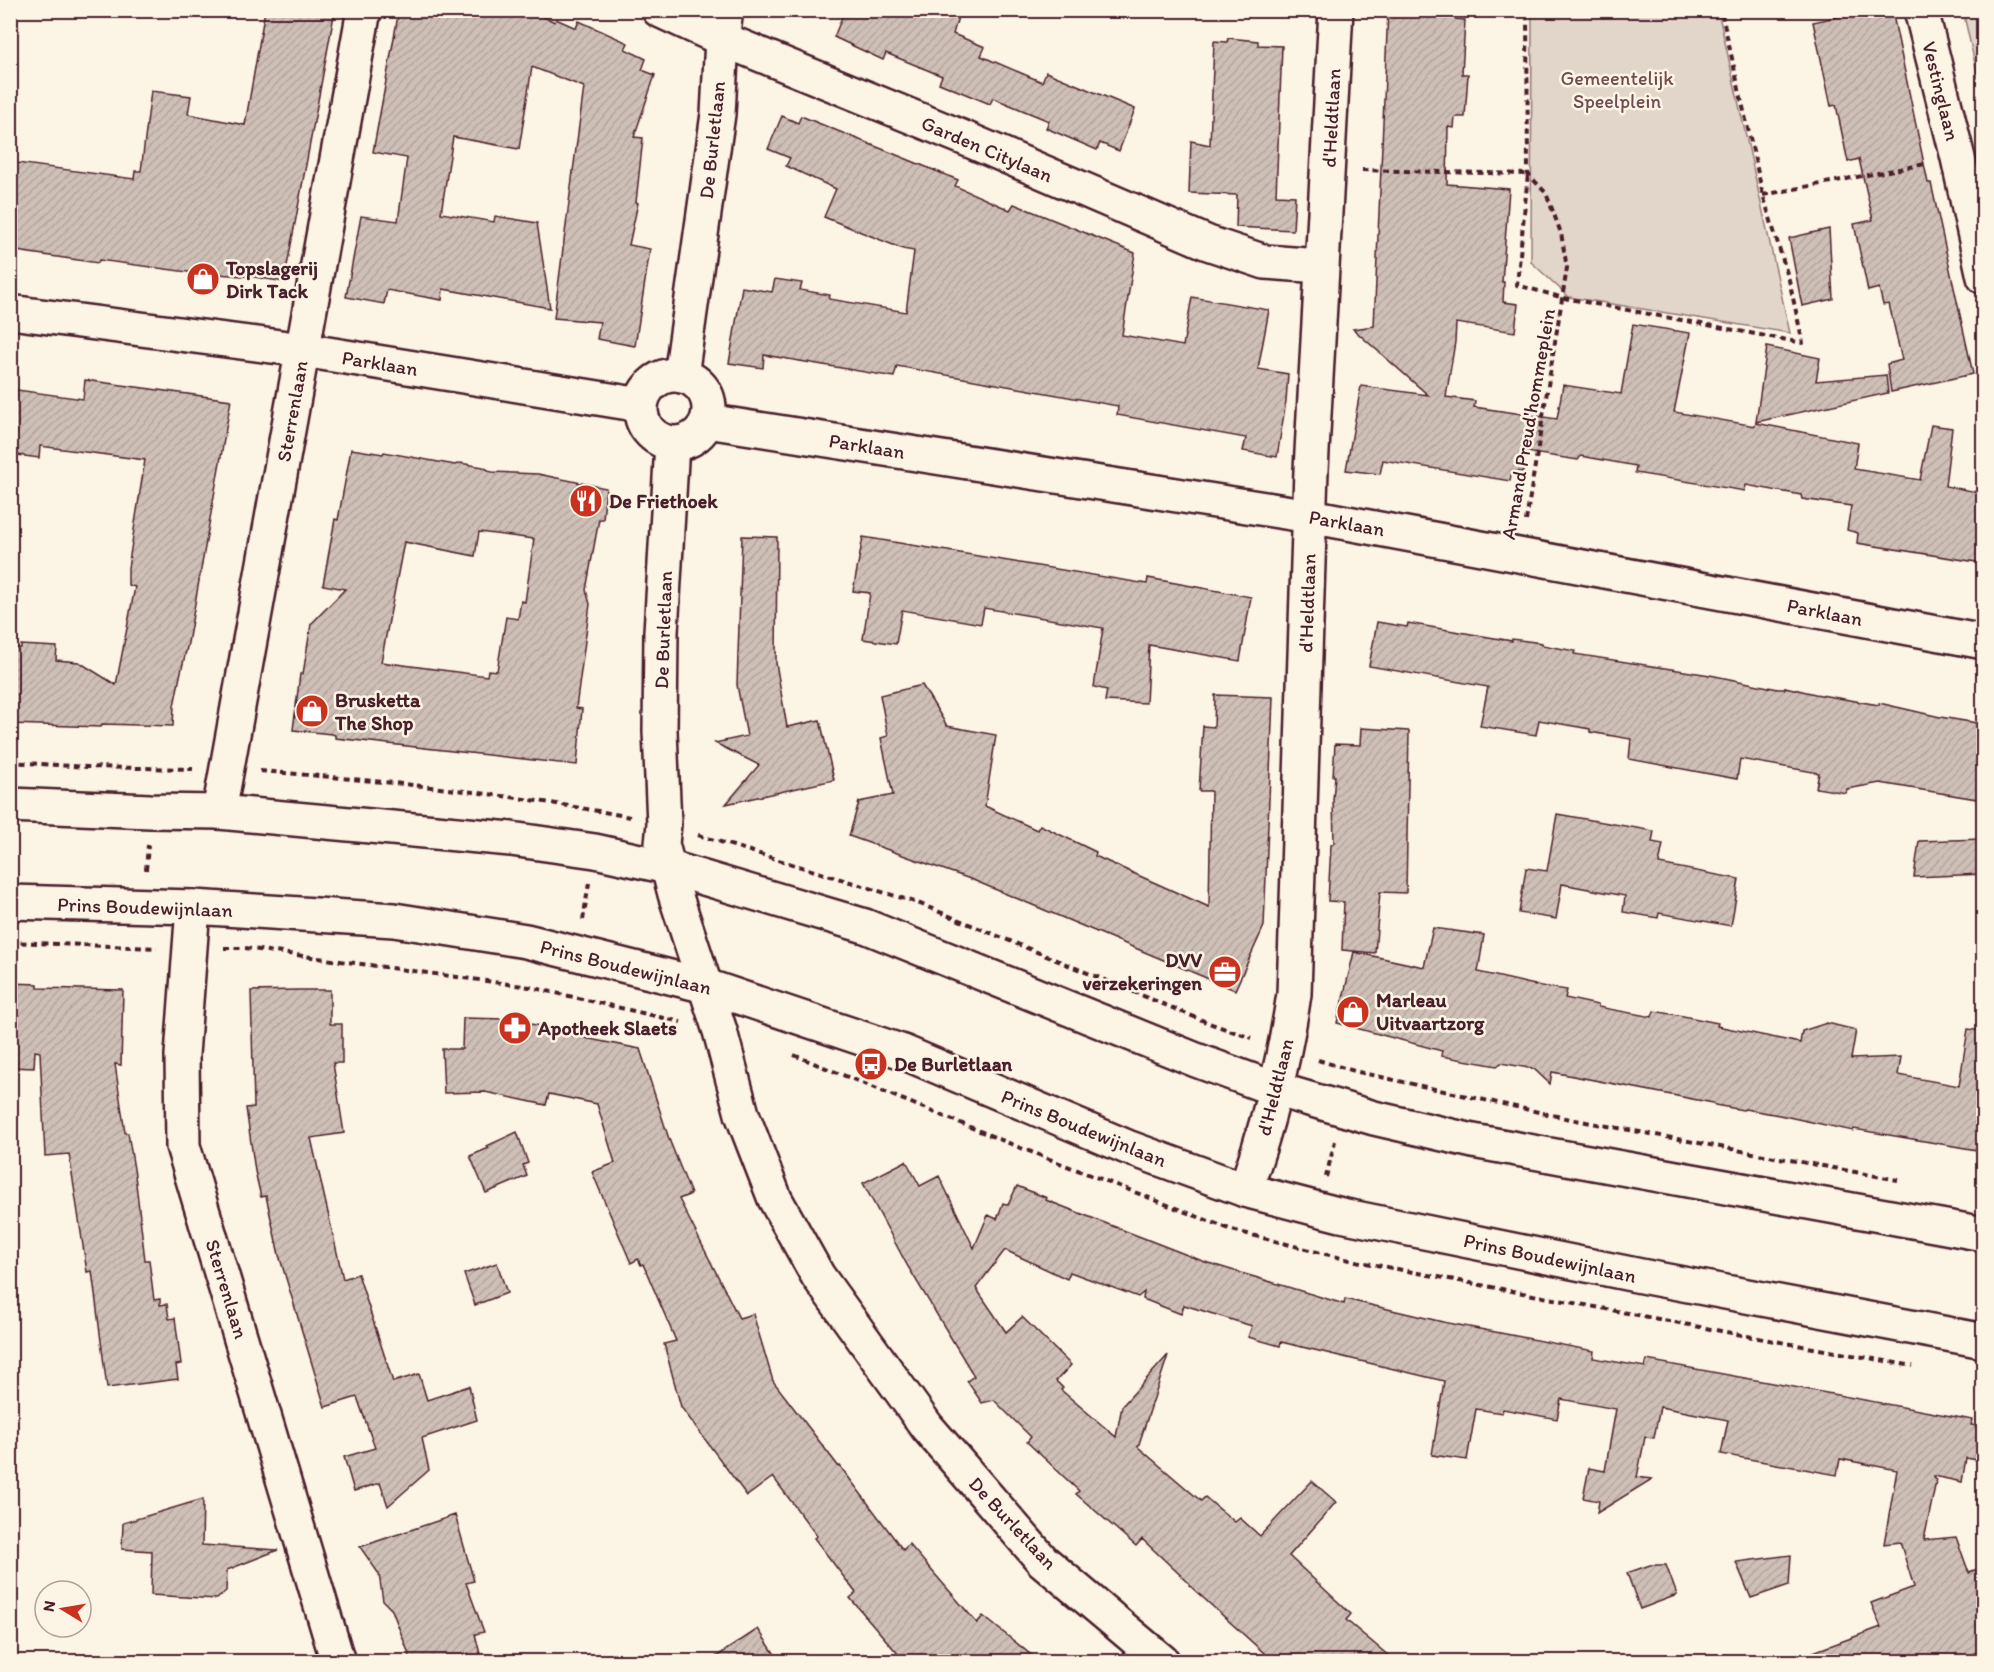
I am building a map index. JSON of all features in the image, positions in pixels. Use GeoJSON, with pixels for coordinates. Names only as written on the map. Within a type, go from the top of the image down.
{"type":"FeatureCollection","features":[{"type":"Feature","properties":{"kind":"street","name":"Sterrenlaan"},"geometry":{"type":"LineString","coordinates":[[219,812],[364,10]]}},
{"type":"Feature","properties":{"kind":"street","name":"Garden Citylaan"},"geometry":{"type":"LineString","coordinates":[[659,10],[724,25],[964,138],[1208,243],[1265,262],[1321,266]]}},
{"type":"Feature","properties":{"kind":"street","name":"d'Heldtlaan"},"geometry":{"type":"LineString","coordinates":[[1245,1190],[1272,1109],[1285,1051],[1294,994],[1310,516],[1321,266],[1336,10]]}},
{"type":"Feature","properties":{"kind":"street","name":"Vestinglaan"},"geometry":{"type":"LineString","coordinates":[[1922,10],[1958,158],[1983,277]]}},
{"type":"Feature","properties":{"kind":"street","name":"De Burletlaan"},"geometry":{"type":"LineString","coordinates":[[681,376],[718,114],[724,25]]}},
{"type":"Feature","properties":{"kind":"street","name":"Parklaan"},"geometry":{"type":"LineString","coordinates":[[10,312],[303,350],[641,405]]}},
{"type":"Feature","properties":{"kind":"street"},"geometry":{"type":"LineString","coordinates":[[681,376],[691,378],[701,385],[710,407],[707,421],[695,438],[672,444],[659,440],[649,431],[642,419],[641,405],[647,388],[662,377],[681,376]]}},
{"type":"Feature","properties":{"kind":"street","name":"Parklaan"},"geometry":{"type":"LineString","coordinates":[[707,421],[1310,516],[1983,642]]}},
{"type":"Feature","properties":{"kind":"street","name":"De Burletlaan"},"geometry":{"type":"LineString","coordinates":[[672,444],[661,632],[660,731],[664,824],[662,844],[667,867],[720,1031],[741,1114],[775,1199],[818,1276],[927,1427],[1043,1561],[1163,1662]]}},
{"type":"Feature","properties":{"kind":"street"},"geometry":{"type":"LineString","coordinates":[[10,805],[219,812],[512,839],[595,850],[667,867],[865,926],[1196,1060],[1275,1089],[1342,1109],[1473,1141],[1983,1234]]}},
{"type":"Feature","properties":{"kind":"street","name":"Prins Boudewijnlaan"},"geometry":{"type":"LineString","coordinates":[[10,902],[193,907],[394,920],[516,939],[706,986],[903,1052],[1127,1147],[1245,1190],[1318,1209],[1641,1276],[1983,1341]]}},
{"type":"Feature","properties":{"kind":"street","name":"Sterrenlaan"},"geometry":{"type":"LineString","coordinates":[[193,907],[182,1055],[183,1146],[338,1662]]}},
{"type":"Feature","properties":{"kind":"path","name":"Armand Preud'hommeplein"},"geometry":{"type":"LineString","coordinates":[[1527,10],[1528,174],[1517,285],[1564,298],[1803,343],[1789,280],[1764,195],[1721,10]]}},
{"type":"Feature","properties":{"kind":"path"},"geometry":{"type":"LineString","coordinates":[[1764,195],[1958,158]]}},
{"type":"Feature","properties":{"kind":"path"},"geometry":{"type":"LineString","coordinates":[[1328,169],[1528,174]]}},
{"type":"Feature","properties":{"kind":"path","name":"Armand Preud'hommeplein"},"geometry":{"type":"LineString","coordinates":[[1521,555],[1567,268],[1561,233],[1546,194],[1528,174]]}},
{"type":"Feature","properties":{"kind":"path"},"geometry":{"type":"LineString","coordinates":[[10,762],[155,770],[140,947],[10,942]]}},
{"type":"Feature","properties":{"kind":"path"},"geometry":{"type":"LineString","coordinates":[[227,769],[381,781],[507,795],[664,824]]}},
{"type":"Feature","properties":{"kind":"path"},"geometry":{"type":"LineString","coordinates":[[578,953],[600,811]]}},
{"type":"Feature","properties":{"kind":"path"},"geometry":{"type":"LineString","coordinates":[[190,948],[245,948],[530,987],[720,1031]]}},
{"type":"Feature","properties":{"kind":"path"},"geometry":{"type":"LineString","coordinates":[[1285,1051],[1354,1071],[1570,1119],[1901,1181]]}},
{"type":"Feature","properties":{"kind":"path"},"geometry":{"type":"LineString","coordinates":[[1310,1250],[1342,1109],[1354,1071]]}},
{"type":"Feature","properties":{"kind":"green space","name":"Gemeentelijk Speelplein"},"geometry":{"type":"Polygon","coordinates":[[[1532,11],[1718,11],[1790,333],[1569,297],[1531,262],[1532,11]]]}},
{"type":"Feature","properties":{"kind":"green space"},"geometry":{"type":"Polygon","coordinates":[[[1963,11],[1983,11],[1983,99],[1963,11]]]}},
{"type":"Feature","properties":{"kind":"building"},"geometry":{"type":"Polygon","coordinates":[[[265,10],[335,10],[284,282],[255,277],[218,274],[217,276],[99,260],[98,263],[10,250],[10,162],[134,179],[135,171],[141,171],[151,91],[191,96],[188,114],[245,125],[265,10]]]}},
{"type":"Feature","properties":{"kind":"building"},"geometry":{"type":"Polygon","coordinates":[[[399,10],[528,10],[576,28],[579,21],[628,43],[625,49],[646,59],[642,70],[655,75],[634,137],[643,138],[636,202],[638,203],[629,245],[650,249],[635,346],[597,339],[600,322],[554,318],[584,87],[532,67],[519,149],[453,137],[441,213],[494,222],[495,216],[537,223],[550,308],[443,289],[442,300],[387,290],[384,304],[346,297],[361,216],[398,221],[407,158],[373,152],[399,10]]]}},
{"type":"Feature","properties":{"kind":"building"},"geometry":{"type":"Polygon","coordinates":[[[845,10],[960,10],[953,34],[985,47],[981,56],[1042,82],[1046,72],[1135,109],[1119,151],[1100,143],[1097,150],[1046,128],[1049,121],[993,98],[990,104],[939,83],[942,76],[886,53],[883,60],[834,37],[845,10]]]}},
{"type":"Feature","properties":{"kind":"building"},"geometry":{"type":"Polygon","coordinates":[[[1388,10],[1456,10],[1456,19],[1465,20],[1462,74],[1468,74],[1465,117],[1455,117],[1454,128],[1448,127],[1447,184],[1509,189],[1502,282],[1504,282],[1503,302],[1518,304],[1515,332],[1456,323],[1446,397],[1475,401],[1474,407],[1557,419],[1563,385],[1621,394],[1633,324],[1690,333],[1674,412],[1755,426],[1756,423],[1858,443],[1854,469],[1920,480],[1931,425],[1952,428],[1945,486],[1983,493],[1983,563],[1857,543],[1858,533],[1847,530],[1851,506],[1802,499],[1801,495],[1746,485],[1745,491],[1635,473],[1636,466],[1581,456],[1578,460],[1526,452],[1523,472],[1512,471],[1510,481],[1383,460],[1380,474],[1346,470],[1361,386],[1428,395],[1353,329],[1374,326],[1388,10]]]}},
{"type":"Feature","properties":{"kind":"building"},"geometry":{"type":"Polygon","coordinates":[[[1845,10],[1892,10],[1928,183],[1931,183],[1973,374],[1891,392],[1887,364],[1902,360],[1889,304],[1883,305],[1879,288],[1868,291],[1854,224],[1873,220],[1859,159],[1848,162],[1836,105],[1831,106],[1813,22],[1846,15],[1845,10]]]}},
{"type":"Feature","properties":{"kind":"building"},"geometry":{"type":"Polygon","coordinates":[[[1228,38],[1258,41],[1258,45],[1282,46],[1276,195],[1295,196],[1293,230],[1236,227],[1237,195],[1189,193],[1191,141],[1210,145],[1214,41],[1227,42],[1228,38]]]}},
{"type":"Feature","properties":{"kind":"building"},"geometry":{"type":"Polygon","coordinates":[[[782,116],[798,123],[801,116],[958,180],[955,186],[1010,210],[1014,204],[1135,253],[1122,335],[1183,346],[1192,297],[1269,310],[1258,369],[1288,374],[1277,457],[1243,451],[1246,438],[1117,415],[1118,406],[897,366],[894,377],[764,355],[763,368],[729,363],[742,287],[772,292],[775,279],[802,283],[800,290],[830,295],[829,299],[906,312],[914,251],[903,249],[824,217],[836,189],[786,166],[790,158],[768,149],[782,116]]]}},
{"type":"Feature","properties":{"kind":"building"},"geometry":{"type":"Polygon","coordinates":[[[1829,229],[1833,299],[1802,306],[1789,238],[1829,229]]]}},
{"type":"Feature","properties":{"kind":"building"},"geometry":{"type":"Polygon","coordinates":[[[1767,347],[1820,358],[1816,381],[1886,375],[1888,393],[1756,422],[1767,347]]]}},
{"type":"Feature","properties":{"kind":"building"},"geometry":{"type":"Polygon","coordinates":[[[85,380],[231,400],[188,643],[174,706],[173,726],[102,724],[101,727],[10,724],[10,648],[21,648],[21,645],[57,647],[56,660],[79,662],[116,685],[135,587],[128,585],[128,568],[145,460],[40,446],[39,458],[10,454],[10,389],[83,399],[85,380]]]}},
{"type":"Feature","properties":{"kind":"building"},"geometry":{"type":"Polygon","coordinates":[[[351,449],[383,454],[384,452],[455,465],[460,463],[483,467],[492,472],[538,474],[606,488],[603,519],[599,519],[586,590],[590,604],[576,708],[582,709],[577,765],[335,738],[332,734],[293,730],[300,674],[303,674],[311,624],[345,589],[323,585],[335,519],[338,520],[351,449]],[[479,532],[475,556],[404,542],[381,662],[487,676],[488,670],[497,671],[506,617],[518,619],[521,601],[525,602],[534,539],[479,532]]]}},
{"type":"Feature","properties":{"kind":"building"},"geometry":{"type":"Polygon","coordinates":[[[742,536],[777,537],[776,663],[787,727],[820,720],[834,780],[726,804],[759,765],[715,743],[747,736],[737,685],[742,536]]]}},
{"type":"Feature","properties":{"kind":"building"},"geometry":{"type":"Polygon","coordinates":[[[863,537],[1147,584],[1148,578],[1251,597],[1240,661],[1149,645],[1146,703],[1105,701],[1107,690],[1094,687],[1103,628],[984,608],[981,624],[902,610],[896,644],[863,639],[870,593],[853,591],[863,537]]]}},
{"type":"Feature","properties":{"kind":"building"},"geometry":{"type":"Polygon","coordinates":[[[1377,622],[1407,627],[1408,623],[1512,641],[1512,639],[1542,643],[1542,645],[1575,651],[1574,654],[1710,675],[1778,689],[1785,689],[1785,687],[1879,705],[1879,703],[1983,724],[1983,800],[1880,783],[1847,789],[1846,793],[1816,788],[1819,773],[1740,759],[1737,779],[1629,759],[1631,739],[1590,732],[1590,729],[1539,720],[1536,735],[1480,726],[1488,687],[1369,666],[1377,622]]]}},
{"type":"Feature","properties":{"kind":"building"},"geometry":{"type":"Polygon","coordinates":[[[922,685],[947,726],[996,735],[985,806],[1037,830],[1040,825],[1096,852],[1095,856],[1209,907],[1211,791],[1199,791],[1203,726],[1214,727],[1215,695],[1273,697],[1264,926],[1235,990],[973,880],[849,836],[859,802],[893,795],[881,738],[888,736],[880,695],[922,685]]]}},
{"type":"Feature","properties":{"kind":"building"},"geometry":{"type":"Polygon","coordinates":[[[1361,728],[1409,731],[1406,893],[1380,892],[1375,953],[1342,950],[1344,902],[1328,901],[1331,845],[1334,843],[1335,744],[1360,745],[1361,728]]]}},
{"type":"Feature","properties":{"kind":"building"},"geometry":{"type":"Polygon","coordinates":[[[1557,814],[1654,831],[1652,842],[1663,844],[1659,864],[1739,879],[1731,926],[1659,913],[1658,918],[1623,912],[1625,896],[1562,884],[1556,919],[1519,913],[1526,868],[1547,871],[1557,814]]]}},
{"type":"Feature","properties":{"kind":"building"},"geometry":{"type":"Polygon","coordinates":[[[1983,839],[1983,874],[1914,877],[1919,841],[1983,839]]]}},
{"type":"Feature","properties":{"kind":"building"},"geometry":{"type":"Polygon","coordinates":[[[1433,928],[1484,935],[1478,972],[1567,990],[1565,998],[1598,1005],[1598,1007],[1652,1017],[1654,1011],[1683,1016],[1718,1023],[1717,1026],[1800,1043],[1802,1031],[1827,1023],[1856,1030],[1851,1059],[1901,1057],[1898,1075],[1959,1086],[1968,1029],[1983,1031],[1983,1151],[1854,1129],[1853,1131],[1552,1072],[1550,1084],[1534,1069],[1501,1063],[1497,1066],[1441,1056],[1442,1051],[1337,1023],[1354,952],[1424,967],[1433,928]]]}},
{"type":"Feature","properties":{"kind":"building"},"geometry":{"type":"Polygon","coordinates":[[[10,983],[38,984],[38,988],[123,990],[121,1065],[115,1064],[125,1133],[128,1133],[135,1175],[145,1260],[149,1260],[154,1300],[160,1299],[160,1305],[167,1304],[169,1319],[175,1318],[181,1364],[176,1365],[178,1379],[107,1388],[92,1271],[87,1272],[69,1154],[45,1156],[40,1052],[35,1051],[34,1068],[10,1067],[10,983]]]}},
{"type":"Feature","properties":{"kind":"building"},"geometry":{"type":"Polygon","coordinates":[[[330,990],[330,1024],[342,1024],[342,1063],[333,1063],[344,1133],[311,1138],[343,1279],[358,1274],[393,1382],[419,1374],[427,1400],[469,1386],[477,1420],[422,1438],[429,1470],[388,1506],[380,1483],[354,1491],[344,1457],[375,1448],[357,1397],[325,1407],[279,1255],[266,1196],[261,1197],[246,1108],[254,1107],[251,991],[330,990]]]}},
{"type":"Feature","properties":{"kind":"building"},"geometry":{"type":"Polygon","coordinates":[[[463,1018],[507,1019],[565,1031],[564,1034],[640,1049],[669,1139],[691,1194],[679,1199],[739,1318],[753,1314],[773,1381],[903,1550],[909,1544],[977,1623],[983,1616],[1040,1662],[905,1662],[850,1598],[856,1593],[814,1538],[817,1536],[773,1477],[747,1496],[681,1407],[664,1344],[676,1341],[643,1264],[641,1265],[638,1259],[631,1263],[592,1172],[615,1163],[597,1104],[549,1094],[546,1105],[485,1092],[444,1093],[442,1049],[462,1049],[463,1018]]]}},
{"type":"Feature","properties":{"kind":"building"},"geometry":{"type":"Polygon","coordinates":[[[517,1132],[528,1163],[523,1165],[527,1176],[486,1193],[470,1156],[517,1132]]]}},
{"type":"Feature","properties":{"kind":"building"},"geometry":{"type":"Polygon","coordinates":[[[906,1161],[920,1186],[939,1176],[974,1248],[988,1215],[997,1219],[1003,1203],[1008,1205],[1017,1186],[1047,1198],[1046,1200],[1205,1262],[1344,1304],[1345,1299],[1443,1322],[1594,1351],[1593,1358],[1645,1367],[1647,1360],[1973,1420],[1971,1425],[1983,1427],[1983,1461],[1966,1458],[1962,1482],[1934,1476],[1936,1481],[1924,1540],[1956,1537],[1969,1573],[1983,1568],[1983,1650],[1951,1662],[1797,1662],[1797,1658],[1881,1627],[1871,1603],[1914,1587],[1900,1542],[1884,1544],[1897,1470],[1840,1459],[1837,1475],[1721,1454],[1728,1420],[1660,1407],[1654,1438],[1645,1437],[1637,1477],[1652,1479],[1597,1513],[1599,1501],[1583,1498],[1589,1468],[1605,1471],[1616,1409],[1561,1399],[1557,1419],[1503,1409],[1502,1413],[1476,1409],[1467,1460],[1432,1455],[1444,1381],[1281,1342],[1280,1346],[1248,1337],[1252,1326],[1184,1305],[1181,1314],[1143,1299],[1144,1292],[1138,1297],[1070,1272],[1067,1279],[1005,1250],[976,1288],[1006,1332],[1022,1317],[1071,1365],[1056,1381],[1063,1388],[1061,1390],[1116,1437],[1122,1406],[1168,1355],[1138,1447],[1201,1501],[1205,1497],[1235,1522],[1240,1518],[1260,1536],[1312,1481],[1336,1502],[1289,1556],[1351,1614],[1346,1620],[1396,1662],[1274,1662],[1142,1539],[1136,1546],[1076,1494],[1079,1491],[1027,1442],[1031,1437],[994,1400],[982,1403],[967,1381],[974,1376],[907,1265],[863,1183],[906,1161]]]}},
{"type":"Feature","properties":{"kind":"building"},"geometry":{"type":"Polygon","coordinates":[[[497,1263],[507,1293],[475,1305],[464,1274],[497,1263]]]}},
{"type":"Feature","properties":{"kind":"building"},"geometry":{"type":"Polygon","coordinates":[[[203,1499],[202,1545],[278,1550],[227,1570],[226,1591],[217,1599],[151,1595],[152,1551],[122,1549],[123,1523],[203,1499]]]}},
{"type":"Feature","properties":{"kind":"building"},"geometry":{"type":"Polygon","coordinates":[[[455,1515],[474,1581],[466,1583],[484,1632],[475,1634],[482,1662],[412,1662],[392,1610],[383,1601],[379,1574],[360,1547],[455,1515]]]}},
{"type":"Feature","properties":{"kind":"building"},"geometry":{"type":"Polygon","coordinates":[[[1791,1555],[1789,1585],[1751,1598],[1736,1562],[1791,1555]]]}},
{"type":"Feature","properties":{"kind":"building"},"geometry":{"type":"Polygon","coordinates":[[[1650,1565],[1666,1565],[1677,1595],[1640,1609],[1627,1573],[1650,1565]]]}},
{"type":"Feature","properties":{"kind":"building"},"geometry":{"type":"Polygon","coordinates":[[[758,1629],[780,1662],[708,1662],[758,1629]]]}},
{"type":"Feature","properties":{"kind":"place","name":"Topslagerij Dirk Tack"},"geometry":{"type":"Point","coordinates":[203,279]}},
{"type":"Feature","properties":{"kind":"place","name":"De Friethoek"},"geometry":{"type":"Point","coordinates":[586,501]}},
{"type":"Feature","properties":{"kind":"place","name":"Brusketta The Shop"},"geometry":{"type":"Point","coordinates":[312,711]}},
{"type":"Feature","properties":{"kind":"place","name":"DVV verzekeringen"},"geometry":{"type":"Point","coordinates":[1225,972]}},
{"type":"Feature","properties":{"kind":"place","name":"Marleau Uitvaartzorg"},"geometry":{"type":"Point","coordinates":[1353,1012]}},
{"type":"Feature","properties":{"kind":"place","name":"Apotheek Slaets"},"geometry":{"type":"Point","coordinates":[515,1028]}},
{"type":"Feature","properties":{"kind":"place","name":"De Burletlaan"},"geometry":{"type":"Point","coordinates":[871,1064]}}]}
